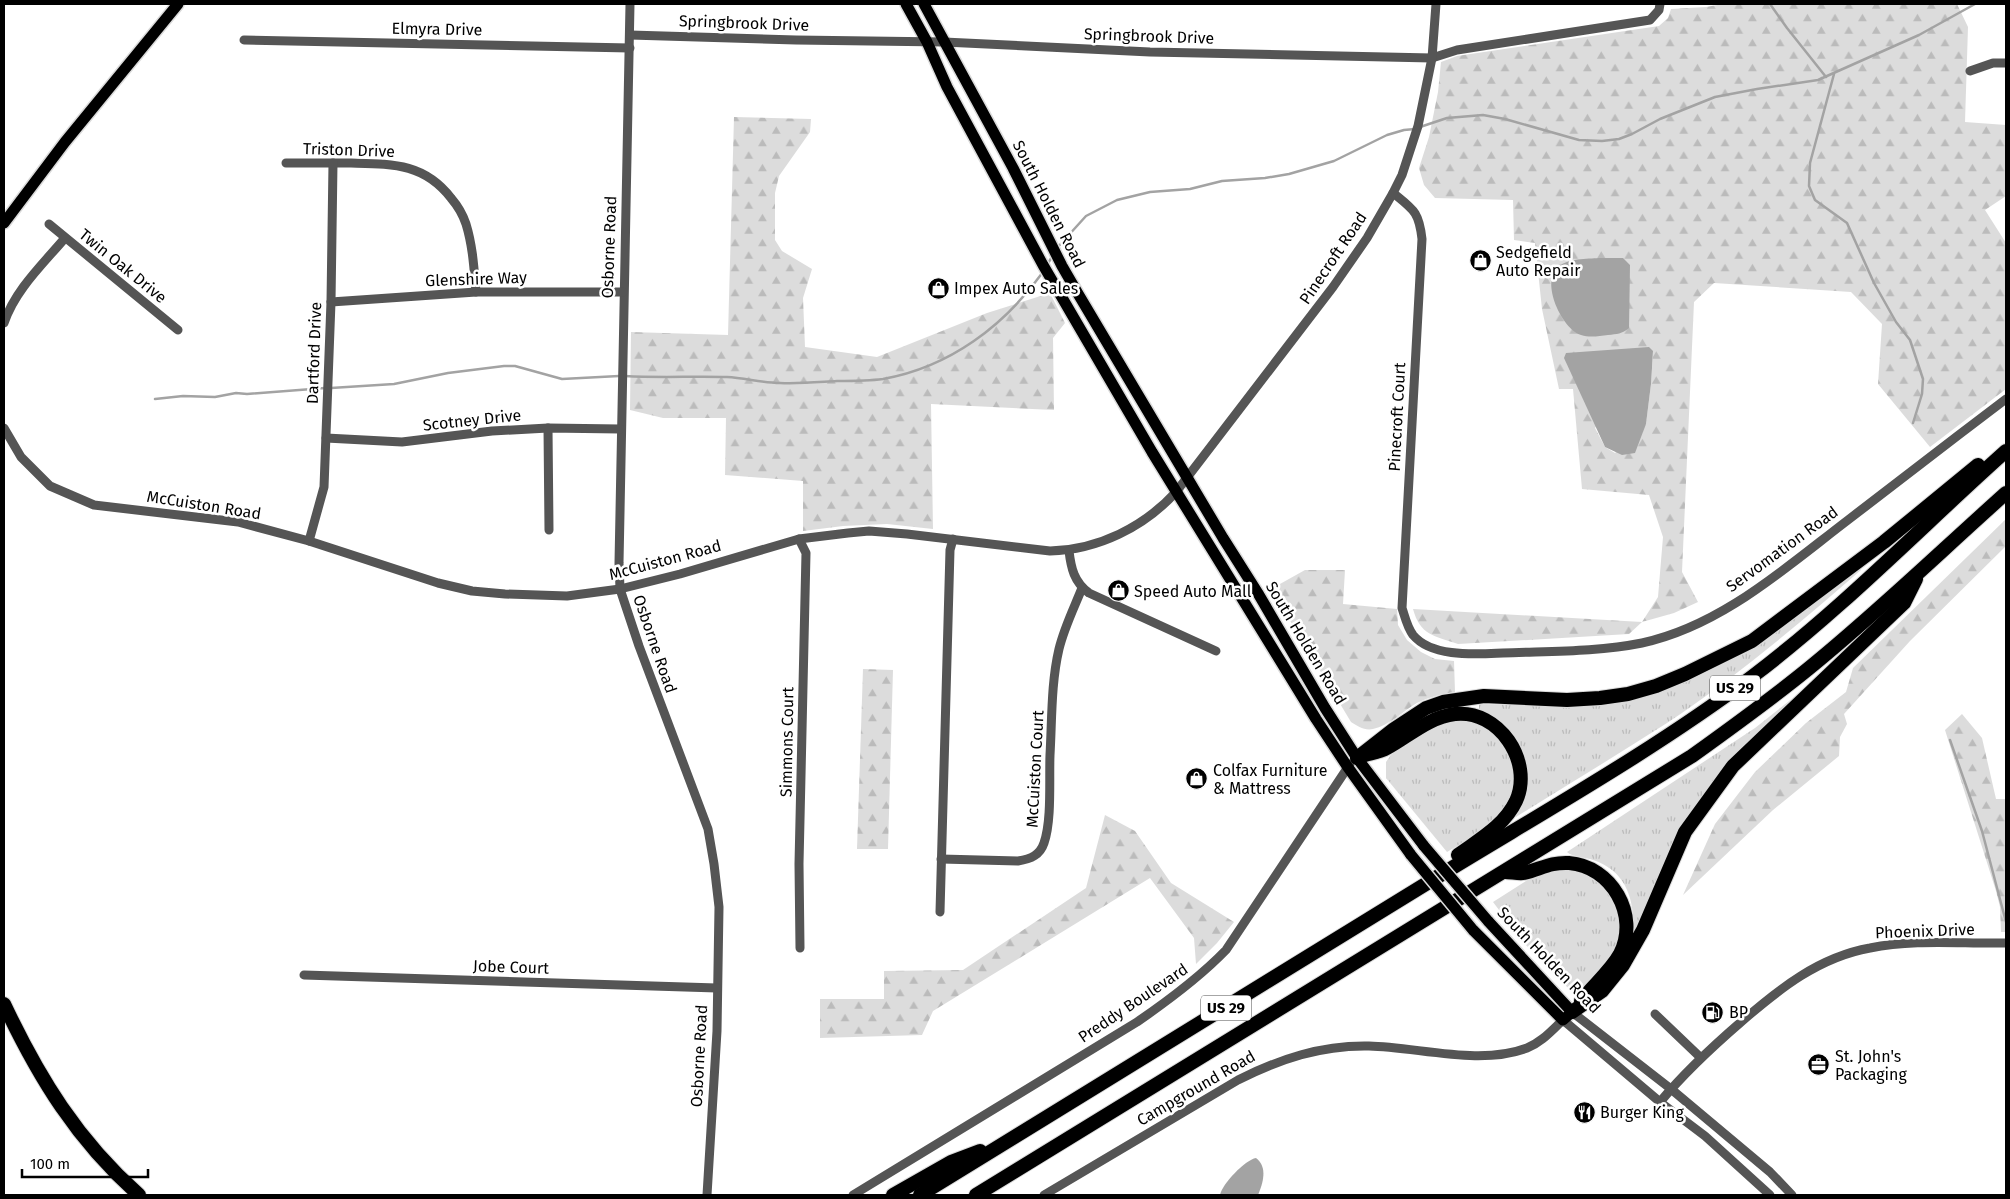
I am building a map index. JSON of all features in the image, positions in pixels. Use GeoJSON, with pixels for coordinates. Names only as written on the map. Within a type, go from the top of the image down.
{"type":"FeatureCollection","features":[{"type":"Feature","properties":{"kind":"highway"},"geometry":{"type":"LineString","coordinates":[[1352,762],[1394,729],[1426,708],[1443,702],[1484,696],[1567,700],[1600,698],[1628,694],[1656,686],[1685,674],[1752,641],[1884,542],[1990,456],[2006,448]]}},
{"type":"Feature","properties":{"kind":"highway","name":"US 29"},"geometry":{"type":"LineString","coordinates":[[920,1195],[1607,775],[1710,707],[1757,673],[1845,599],[2006,452]]}},
{"type":"Feature","properties":{"kind":"highway","name":"US 29"},"geometry":{"type":"LineString","coordinates":[[976,1195],[1692,756],[1754,712],[1865,621],[2006,492]]}},
{"type":"Feature","properties":{"kind":"highway"},"geometry":{"type":"LineString","coordinates":[[1568,1016],[1602,992],[1622,965],[1643,930],[1685,832],[1733,766],[1904,603],[1921,569]]}},
{"type":"Feature","properties":{"kind":"highway"},"geometry":{"type":"LineString","coordinates":[[1352,762],[1385,749],[1431,722],[1456,714],[1486,721],[1509,740],[1516,753],[1521,773],[1519,793],[1508,816],[1492,831],[1445,863],[1431,881]]}},
{"type":"Feature","properties":{"kind":"highway"},"geometry":{"type":"LineString","coordinates":[[1505,872],[1523,873],[1546,864],[1560,863],[1581,866],[1597,871],[1611,884],[1622,902],[1626,927],[1621,952],[1615,963],[1591,987],[1568,1016]]}},
{"type":"Feature","properties":{"kind":"highway"},"geometry":{"type":"LineString","coordinates":[[4,1004],[41,1077],[67,1116],[93,1149],[139,1195]]}},
{"type":"Feature","properties":{"kind":"highway"},"geometry":{"type":"LineString","coordinates":[[893,1195],[951,1162],[1020,1134]]}},
{"type":"Feature","properties":{"kind":"main road"},"geometry":{"type":"LineString","coordinates":[[4,223],[65,142],[178,4]]}},
{"type":"Feature","properties":{"kind":"main road","name":"South Holden Road"},"geometry":{"type":"LineString","coordinates":[[906,4],[947,87],[1043,266],[1176,492],[1411,855],[1473,930],[1568,1016]]}},
{"type":"Feature","properties":{"kind":"main road","name":"South Holden Road"},"geometry":{"type":"LineString","coordinates":[[924,4],[1013,168],[1062,266],[1259,595],[1325,708],[1352,762],[1568,1016]]}},
{"type":"Feature","properties":{"kind":"street","name":"Osborne Road"},"geometry":{"type":"LineString","coordinates":[[630,4],[618,564],[620,590],[639,646],[708,829],[714,864],[719,907],[707,1195]]}},
{"type":"Feature","properties":{"kind":"street","name":"Pinecroft Road"},"geometry":{"type":"LineString","coordinates":[[1176,492],[1334,287],[1367,238],[1393,193],[1402,174],[1418,126],[1432,58],[1436,4]]}},
{"type":"Feature","properties":{"kind":"street","name":"Springbrook Drive"},"geometry":{"type":"LineString","coordinates":[[630,35],[944,42],[1150,52],[1432,58],[1457,50],[1650,20],[1659,7]]}},
{"type":"Feature","properties":{"kind":"street","name":"Elmyra Drive"},"geometry":{"type":"LineString","coordinates":[[244,40],[630,48]]}},
{"type":"Feature","properties":{"kind":"street"},"geometry":{"type":"LineString","coordinates":[[1970,71],[1993,63],[2006,63]]}},
{"type":"Feature","properties":{"kind":"street","name":"Triston Drive"},"geometry":{"type":"LineString","coordinates":[[286,163],[398,165],[417,170],[432,178],[455,203],[465,222],[472,249],[476,292]]}},
{"type":"Feature","properties":{"kind":"street","name":"Dartford Drive"},"geometry":{"type":"LineString","coordinates":[[309,541],[324,487],[331,302],[333,163]]}},
{"type":"Feature","properties":{"kind":"street","name":"Pinecroft Court"},"geometry":{"type":"LineString","coordinates":[[1393,193],[1413,209],[1420,222],[1422,239],[1402,608],[1407,624],[1414,636],[1426,645]]}},
{"type":"Feature","properties":{"kind":"street","name":"Twin Oak Drive"},"geometry":{"type":"LineString","coordinates":[[49,224],[178,330]]}},
{"type":"Feature","properties":{"kind":"street"},"geometry":{"type":"LineString","coordinates":[[4,323],[7,313],[29,281],[66,238]]}},
{"type":"Feature","properties":{"kind":"street","name":"Glenshire Way"},"geometry":{"type":"LineString","coordinates":[[331,302],[476,292],[623,292]]}},
{"type":"Feature","properties":{"kind":"street","name":"Servomation Road"},"geometry":{"type":"LineString","coordinates":[[1426,645],[1444,652],[1469,655],[1593,649],[1642,643],[1667,636],[1699,623],[1762,586],[2006,399]]}},
{"type":"Feature","properties":{"kind":"street","name":"McCuiston Road"},"geometry":{"type":"LineString","coordinates":[[4,428],[21,457],[50,486],[94,505],[238,522],[309,541],[438,583],[472,591],[505,594],[567,596],[620,590],[799,539],[869,532],[1034,550],[1069,550],[1098,544],[1122,533],[1163,506],[1176,492]]}},
{"type":"Feature","properties":{"kind":"street"},"geometry":{"type":"LineString","coordinates":[[548,428],[549,530]]}},
{"type":"Feature","properties":{"kind":"street","name":"Scotney Drive"},"geometry":{"type":"LineString","coordinates":[[326,438],[402,442],[492,431],[548,428],[620,429]]}},
{"type":"Feature","properties":{"kind":"street","name":"Simmons Court"},"geometry":{"type":"LineString","coordinates":[[799,539],[806,553],[799,864],[800,948]]}},
{"type":"Feature","properties":{"kind":"street"},"geometry":{"type":"LineString","coordinates":[[940,912],[950,550],[953,540]]}},
{"type":"Feature","properties":{"kind":"street"},"geometry":{"type":"LineString","coordinates":[[1069,550],[1072,571],[1082,588],[1097,597],[1216,651]]}},
{"type":"Feature","properties":{"kind":"street","name":"McCuiston Court"},"geometry":{"type":"LineString","coordinates":[[941,859],[1018,861],[1031,859],[1042,848],[1047,827],[1052,707],[1058,655],[1063,636],[1082,588]]}},
{"type":"Feature","properties":{"kind":"street","name":"Preddy Boulevard"},"geometry":{"type":"LineString","coordinates":[[853,1195],[1137,1022],[1180,993],[1203,974],[1226,950],[1352,762]]}},
{"type":"Feature","properties":{"kind":"street","name":"Phoenix Drive"},"geometry":{"type":"LineString","coordinates":[[1660,1102],[1700,1057],[1778,990],[1801,975],[1845,953],[1872,947],[1911,943],[2006,943]]}},
{"type":"Feature","properties":{"kind":"street","name":"Jobe Court"},"geometry":{"type":"LineString","coordinates":[[304,975],[717,988]]}},
{"type":"Feature","properties":{"kind":"street"},"geometry":{"type":"LineString","coordinates":[[1655,1014],[1700,1057]]}},
{"type":"Feature","properties":{"kind":"street","name":"South Holden Road"},"geometry":{"type":"LineString","coordinates":[[1568,1016],[1671,1089],[1770,1172],[1792,1195]]}},
{"type":"Feature","properties":{"kind":"street","name":"South Holden Road"},"geometry":{"type":"LineString","coordinates":[[1568,1016],[1660,1102],[1705,1136],[1770,1195]]}},
{"type":"Feature","properties":{"kind":"street","name":"Campground Road"},"geometry":{"type":"LineString","coordinates":[[1044,1195],[1238,1080],[1268,1065],[1301,1054],[1368,1046],[1495,1055],[1527,1048],[1544,1039],[1568,1016]]}},
{"type":"Feature","properties":{"kind":"green space"},"geometry":{"type":"Polygon","coordinates":[[[1723,4],[1957,4],[1968,27],[1965,122],[2006,125],[2006,196],[1985,210],[2006,243],[2006,389],[1930,447],[1878,384],[1882,324],[1851,292],[1714,283],[1694,302],[1682,572],[1698,602],[1674,613],[1642,622],[1658,597],[1663,537],[1649,495],[1582,489],[1573,389],[1559,389],[1542,309],[1535,243],[1514,240],[1513,200],[1435,198],[1424,185],[1419,168],[1429,137],[1438,92],[1441,62],[1457,56],[1659,26],[1668,18],[1671,9],[1723,4]],[[1653,351],[1595,428],[1605,447],[1615,453],[1646,424],[1653,351]]]}},
{"type":"Feature","properties":{"kind":"green space"},"geometry":{"type":"Polygon","coordinates":[[[734,117],[811,119],[810,132],[779,176],[775,193],[775,240],[782,251],[812,269],[803,298],[805,347],[877,357],[987,313],[1050,293],[1065,323],[1053,338],[1054,410],[931,404],[933,529],[887,524],[843,526],[803,531],[803,481],[725,475],[726,418],[663,418],[630,410],[631,332],[728,335],[734,117]]]}},
{"type":"Feature","properties":{"kind":"green space"},"geometry":{"type":"Polygon","coordinates":[[[2006,519],[2006,546],[1910,641],[1844,714],[1847,724],[1840,737],[1839,756],[1773,810],[1683,895],[1715,824],[1755,772],[1806,723],[1846,692],[1853,668],[2006,519]]]}},
{"type":"Feature","properties":{"kind":"green space"},"geometry":{"type":"Polygon","coordinates":[[[1859,568],[1861,570],[1791,630],[1693,705],[1516,817],[1514,816],[1522,799],[1526,783],[1527,769],[1524,755],[1518,742],[1508,731],[1479,712],[1479,704],[1563,706],[1718,665],[1859,568]]]}},
{"type":"Feature","properties":{"kind":"green space"},"geometry":{"type":"Polygon","coordinates":[[[1305,570],[1345,570],[1343,604],[1397,609],[1398,625],[1407,640],[1421,652],[1435,659],[1454,661],[1455,692],[1422,701],[1390,722],[1373,729],[1367,729],[1351,722],[1271,589],[1305,570]]]}},
{"type":"Feature","properties":{"kind":"green space"},"geometry":{"type":"Polygon","coordinates":[[[1413,609],[1642,622],[1629,634],[1458,644],[1429,633],[1416,618],[1413,609]]]}},
{"type":"Feature","properties":{"kind":"green space"},"geometry":{"type":"Polygon","coordinates":[[[863,669],[893,670],[888,849],[857,849],[863,669]]]}},
{"type":"Feature","properties":{"kind":"green space"},"geometry":{"type":"Polygon","coordinates":[[[1807,687],[1722,772],[1636,933],[1633,933],[1630,899],[1621,879],[1605,865],[1567,852],[1755,728],[1807,687]]]}},
{"type":"Feature","properties":{"kind":"green space"},"geometry":{"type":"Polygon","coordinates":[[[1962,714],[1982,738],[1996,799],[2006,799],[2006,932],[2001,932],[2000,907],[1996,891],[1945,730],[1962,714]]]}},
{"type":"Feature","properties":{"kind":"green space"},"geometry":{"type":"Polygon","coordinates":[[[1456,720],[1481,724],[1496,734],[1514,761],[1513,795],[1497,822],[1447,852],[1386,778],[1386,762],[1393,752],[1438,724],[1456,720]]]}},
{"type":"Feature","properties":{"kind":"green space"},"geometry":{"type":"Polygon","coordinates":[[[1105,815],[1135,831],[1171,883],[1234,922],[1196,964],[1194,938],[1150,878],[933,1011],[922,1035],[820,1038],[820,999],[884,999],[884,971],[963,970],[1086,888],[1105,815]]]}},
{"type":"Feature","properties":{"kind":"green space"},"geometry":{"type":"Polygon","coordinates":[[[1558,868],[1581,871],[1603,883],[1616,902],[1619,913],[1620,925],[1616,948],[1596,976],[1581,990],[1570,990],[1524,943],[1493,902],[1540,872],[1558,868]]]}},
{"type":"Feature","properties":{"kind":"shaded area"},"geometry":{"type":"Polygon","coordinates":[[[1599,258],[1623,258],[1630,265],[1629,328],[1617,334],[1584,336],[1574,331],[1561,315],[1552,294],[1551,283],[1553,274],[1562,264],[1599,258]]]}},
{"type":"Feature","properties":{"kind":"shaded area"},"geometry":{"type":"Polygon","coordinates":[[[1649,347],[1653,351],[1646,424],[1635,453],[1622,455],[1605,447],[1564,358],[1566,353],[1649,347]]]}},
{"type":"Feature","properties":{"kind":"shaded area"},"geometry":{"type":"Polygon","coordinates":[[[1256,1158],[1263,1170],[1263,1180],[1258,1195],[1220,1195],[1225,1185],[1235,1173],[1246,1163],[1256,1158]]]}},
{"type":"Feature","properties":{"kind":"waterway"},"geometry":{"type":"LineString","coordinates":[[1770,4],[1826,77]]}},
{"type":"Feature","properties":{"kind":"waterway"},"geometry":{"type":"LineString","coordinates":[[1420,127],[1447,118],[1483,115],[1505,119],[1579,140],[1602,141],[1619,139],[1660,119],[1715,97],[1818,80],[1919,35],[1975,4]]}},
{"type":"Feature","properties":{"kind":"waterway"},"geometry":{"type":"LineString","coordinates":[[1834,74],[1810,163],[1809,186],[1815,200],[1847,223],[1874,283],[1896,322],[1910,340],[1923,379],[1922,394],[1913,423]]}},
{"type":"Feature","properties":{"kind":"waterway"},"geometry":{"type":"LineString","coordinates":[[1057,248],[1086,216],[1117,200],[1150,192],[1190,189],[1222,181],[1289,174],[1334,161],[1387,135],[1415,129]]}},
{"type":"Feature","properties":{"kind":"waterway"},"geometry":{"type":"LineString","coordinates":[[1047,265],[1053,255]]}},
{"type":"Feature","properties":{"kind":"waterway"},"geometry":{"type":"LineString","coordinates":[[625,376],[727,377],[794,383],[877,380],[908,373],[931,365],[974,341],[1011,310],[1043,272]]}},
{"type":"Feature","properties":{"kind":"waterway"},"geometry":{"type":"LineString","coordinates":[[331,388],[394,384],[448,373],[504,366],[515,366],[562,379],[619,376]]}},
{"type":"Feature","properties":{"kind":"waterway"},"geometry":{"type":"LineString","coordinates":[[155,399],[183,396],[215,397],[236,393],[247,394],[325,388]]}},
{"type":"Feature","properties":{"kind":"waterway"},"geometry":{"type":"LineString","coordinates":[[1950,740],[1982,831],[2006,922]]}},
{"type":"Feature","properties":{"kind":"place","name":"Sedgefield Auto Repair"},"geometry":{"type":"Point","coordinates":[1480,261]}},
{"type":"Feature","properties":{"kind":"place","name":"Impex Auto Sales"},"geometry":{"type":"Point","coordinates":[938,288]}},
{"type":"Feature","properties":{"kind":"place","name":"Speed Auto Mall"},"geometry":{"type":"Point","coordinates":[1118,591]}},
{"type":"Feature","properties":{"kind":"place","name":"Colfax Furniture & Mattress"},"geometry":{"type":"Point","coordinates":[1197,779]}},
{"type":"Feature","properties":{"kind":"place","name":"BP"},"geometry":{"type":"Point","coordinates":[1713,1012]}},
{"type":"Feature","properties":{"kind":"place","name":"St. John's Packaging"},"geometry":{"type":"Point","coordinates":[1819,1065]}},
{"type":"Feature","properties":{"kind":"place","name":"Burger King"},"geometry":{"type":"Point","coordinates":[1584,1112]}}]}
